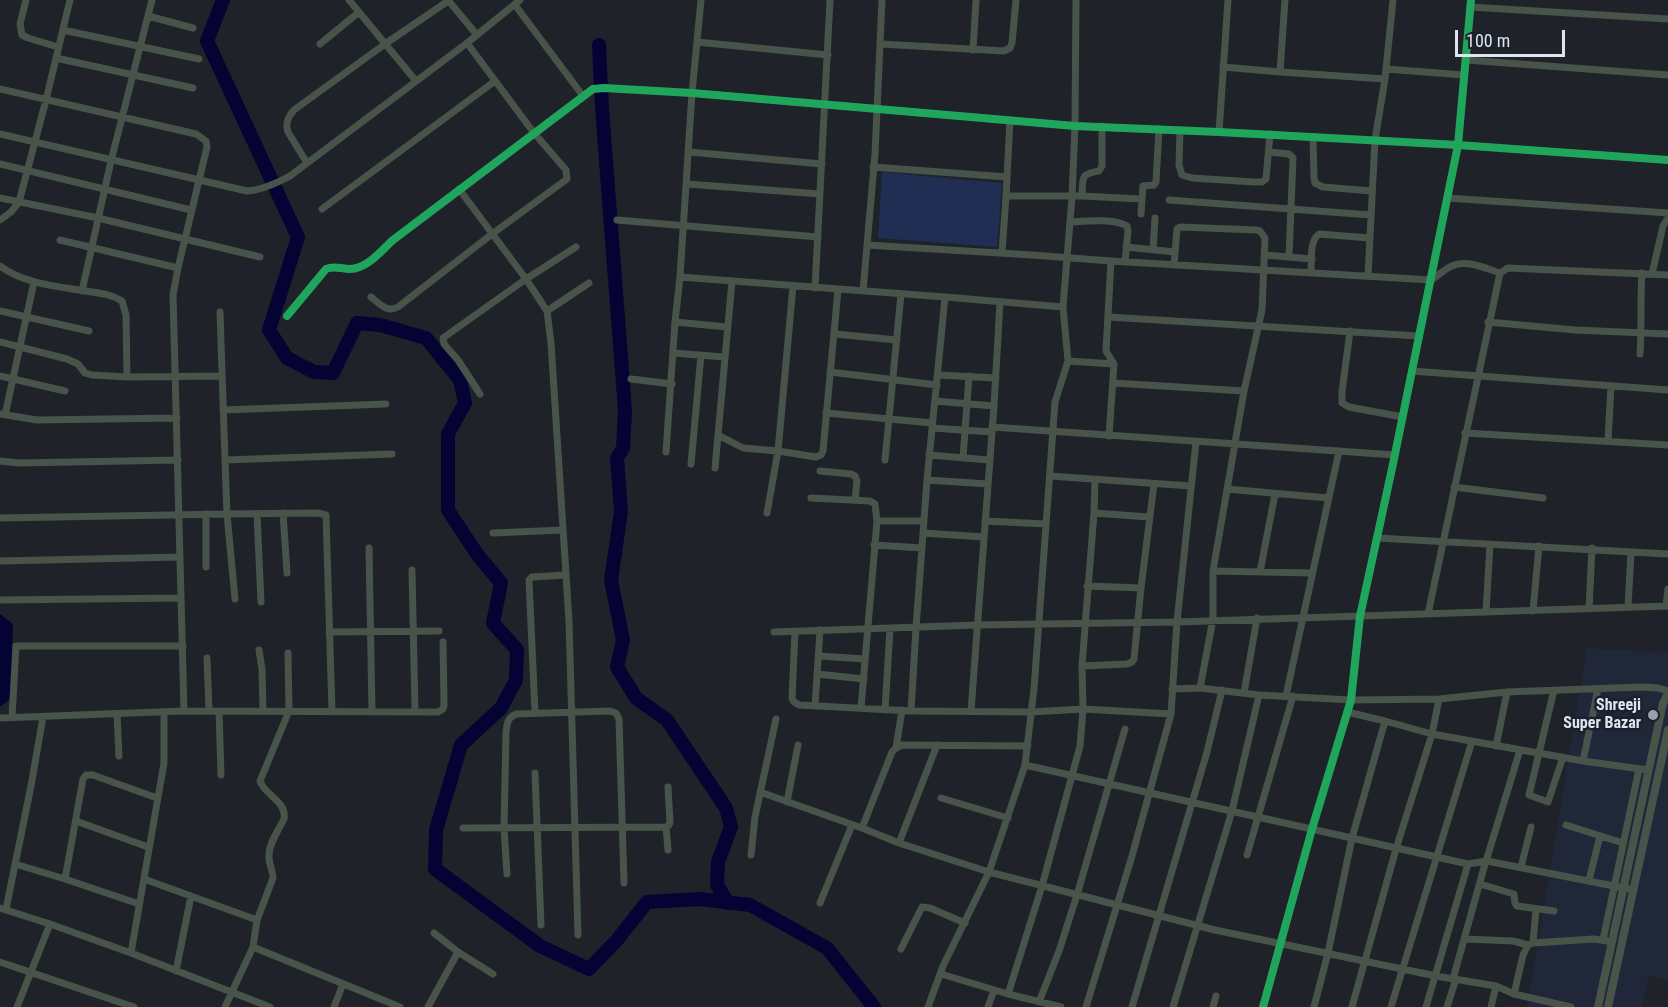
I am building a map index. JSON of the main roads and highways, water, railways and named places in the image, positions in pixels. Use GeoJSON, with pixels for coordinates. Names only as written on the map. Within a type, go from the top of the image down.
{"type":"FeatureCollection","features":[{"type":"Feature","properties":{"kind":"waterway"},"geometry":{"type":"LineString","coordinates":[[223,0],[207,41],[298,237],[269,330],[287,358],[314,372],[333,373],[357,323],[380,325],[426,338],[460,380],[465,403],[448,434],[448,510],[477,554],[501,583],[493,623],[517,650],[516,680],[501,708],[461,745],[436,830],[435,869],[540,946],[589,969],[617,940],[647,902],[699,899],[750,905],[827,948],[874,1007]]}},
{"type":"Feature","properties":{"kind":"waterway"},"geometry":{"type":"LineString","coordinates":[[599,45],[625,411],[623,448],[617,458],[621,512],[611,580],[623,640],[617,667],[636,698],[667,720],[726,808],[731,827],[718,862],[717,885],[728,903]]}},
{"type":"Feature","properties":{"kind":"place","name":"Shreeji Super Bazar"},"geometry":{"type":"Point","coordinates":[1653,715]}}]}
